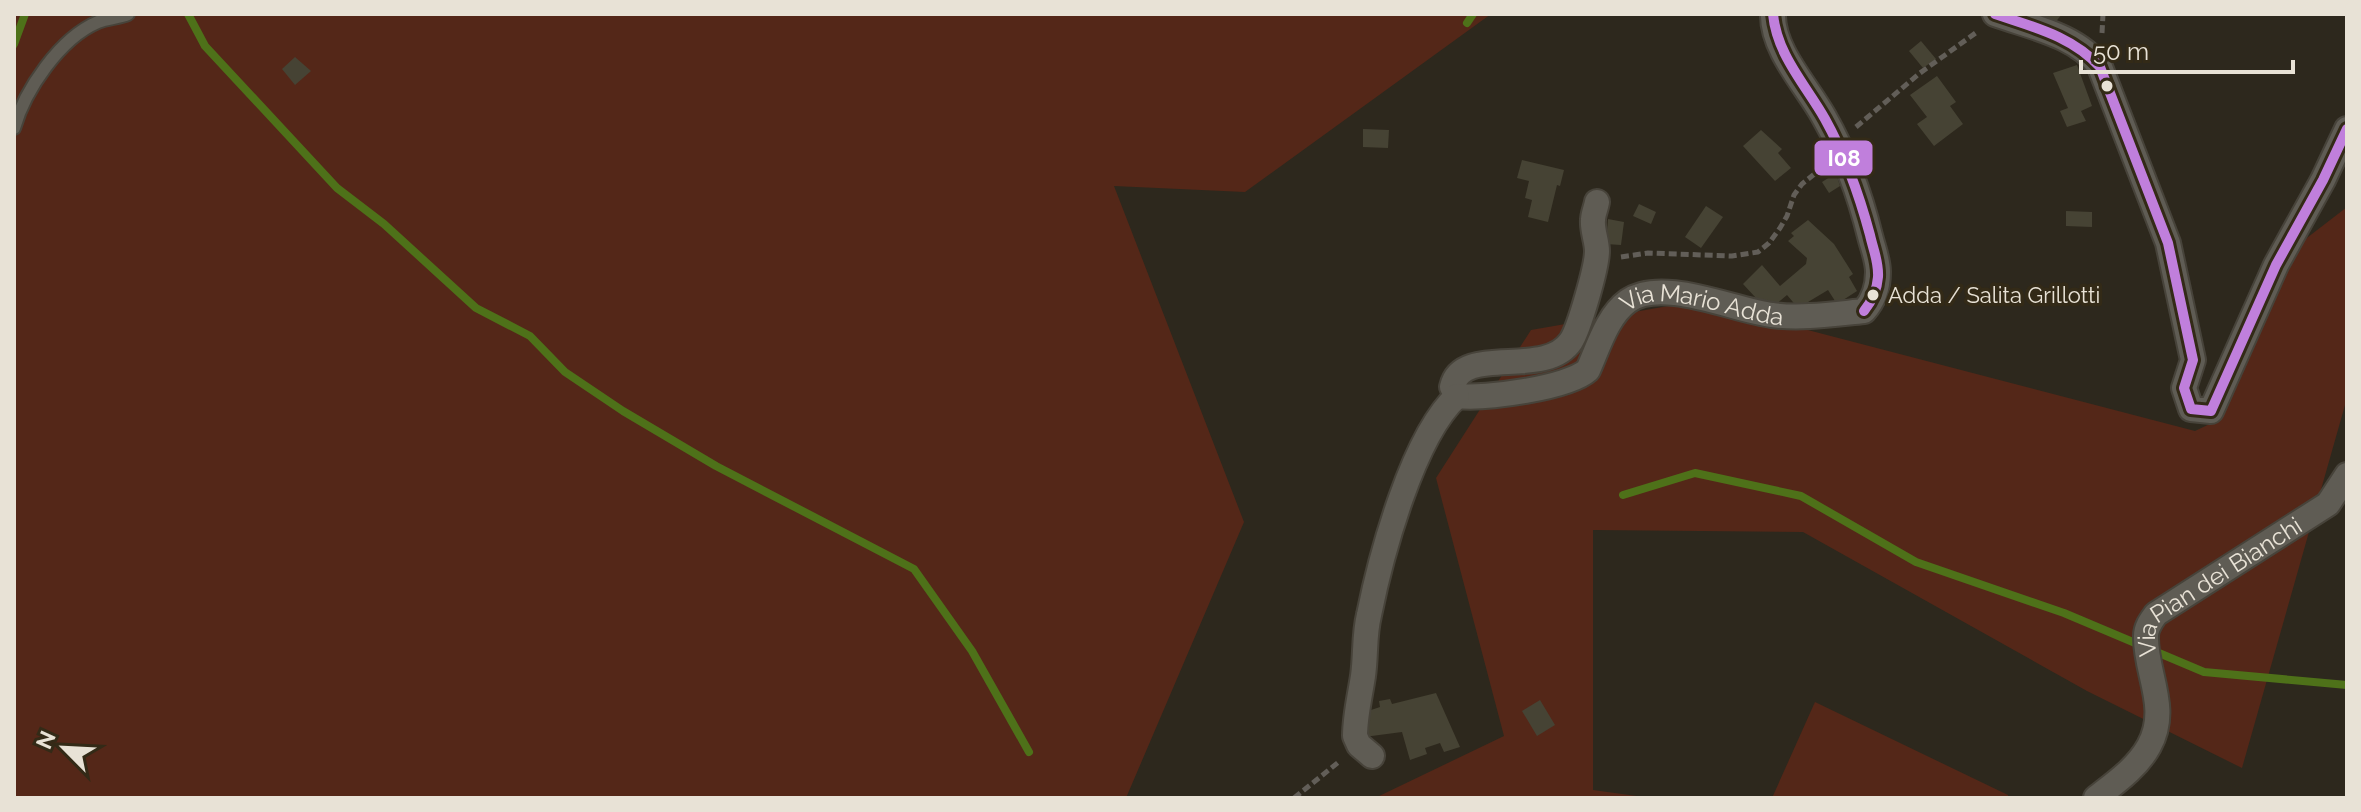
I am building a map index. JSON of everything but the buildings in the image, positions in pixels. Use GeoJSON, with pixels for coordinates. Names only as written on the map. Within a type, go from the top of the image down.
{"type":"FeatureCollection","features":[{"type":"Feature","properties":{"kind":"street","name":"Via Mario Adda"},"geometry":{"type":"LineString","coordinates":[[1457,396],[1532,389],[1580,377],[1588,370],[1617,311],[1627,302],[1649,293],[1679,294],[1784,316],[1864,311],[1871,304],[1876,291],[1878,268],[1862,204],[1826,120],[1783,52],[1776,35],[1773,14]]}},
{"type":"Feature","properties":{"kind":"street"},"geometry":{"type":"LineString","coordinates":[[1995,14],[2070,41],[2092,56],[2100,67],[2168,243],[2193,360],[2184,388],[2191,409],[2211,411],[2276,265],[2347,129]]}},
{"type":"Feature","properties":{"kind":"street"},"geometry":{"type":"LineString","coordinates":[[1365,750],[1355,736],[1365,640],[1390,534],[1406,485],[1434,423],[1457,396],[1452,387],[1460,371],[1470,366],[1533,361],[1560,352],[1574,337],[1597,251],[1593,221],[1597,202]]}},
{"type":"Feature","properties":{"kind":"street","name":"Via Pian dei Bianchi"},"geometry":{"type":"LineString","coordinates":[[2096,798],[2126,775],[2149,747],[2155,730],[2156,686],[2146,635],[2149,623],[2156,614],[2328,504],[2347,475]]}},
{"type":"Feature","properties":{"kind":"lane"},"geometry":{"type":"LineString","coordinates":[[14,128],[34,84],[53,58],[97,22],[128,14]]}},
{"type":"Feature","properties":{"kind":"path"},"geometry":{"type":"LineString","coordinates":[[1594,268],[1625,256],[1648,253],[1701,255]]}},
{"type":"Feature","properties":{"kind":"path"},"geometry":{"type":"LineString","coordinates":[[1294,798],[1365,750]]}},
{"type":"Feature","properties":{"kind":"shaded area"},"geometry":{"type":"Polygon","coordinates":[[[14,14],[1491,14],[1245,192],[1114,186],[1244,522],[1126,798],[14,798],[14,14]]]}},
{"type":"Feature","properties":{"kind":"shaded area"},"geometry":{"type":"Polygon","coordinates":[[[2347,207],[2347,398],[2242,768],[2087,691],[1803,532],[1593,530],[1593,790],[1651,798],[1375,798],[1504,736],[1436,478],[1531,330],[1697,301],[2195,431],[2216,421],[2299,244],[2347,207]]]}},
{"type":"Feature","properties":{"kind":"shaded area"},"geometry":{"type":"Polygon","coordinates":[[[1815,702],[2008,795],[2008,798],[1772,798],[1815,702]]]}},
{"type":"Feature","properties":{"kind":"waterway"},"geometry":{"type":"LineString","coordinates":[[14,44],[25,14]]}},
{"type":"Feature","properties":{"kind":"waterway"},"geometry":{"type":"LineString","coordinates":[[188,14],[205,46],[337,188],[384,224],[476,308],[530,336],[565,372],[623,411],[716,466],[914,569],[972,651],[1029,752]]}},
{"type":"Feature","properties":{"kind":"waterway"},"geometry":{"type":"LineString","coordinates":[[1467,23],[1473,14]]}},
{"type":"Feature","properties":{"kind":"waterway"},"geometry":{"type":"LineString","coordinates":[[1623,495],[1695,473],[1801,496],[1916,562],[2064,613],[2204,672],[2347,685]]}},
{"type":"Feature","properties":{"kind":"transit line","name":"I08"},"geometry":{"type":"LineString","coordinates":[[1773,14],[1780,43],[1825,119],[1861,205],[1878,271],[1875,291],[1864,311]]}},
{"type":"Feature","properties":{"kind":"transit line","name":"I08"},"geometry":{"type":"LineString","coordinates":[[1995,14],[2064,40],[2100,67],[2168,243],[2193,360],[2184,388],[2191,409],[2211,411],[2276,265],[2347,129]]}},
{"type":"Feature","properties":{"kind":"place","name":"Adda / Salita Grillotti"},"geometry":{"type":"Point","coordinates":[1873,295]}}]}
